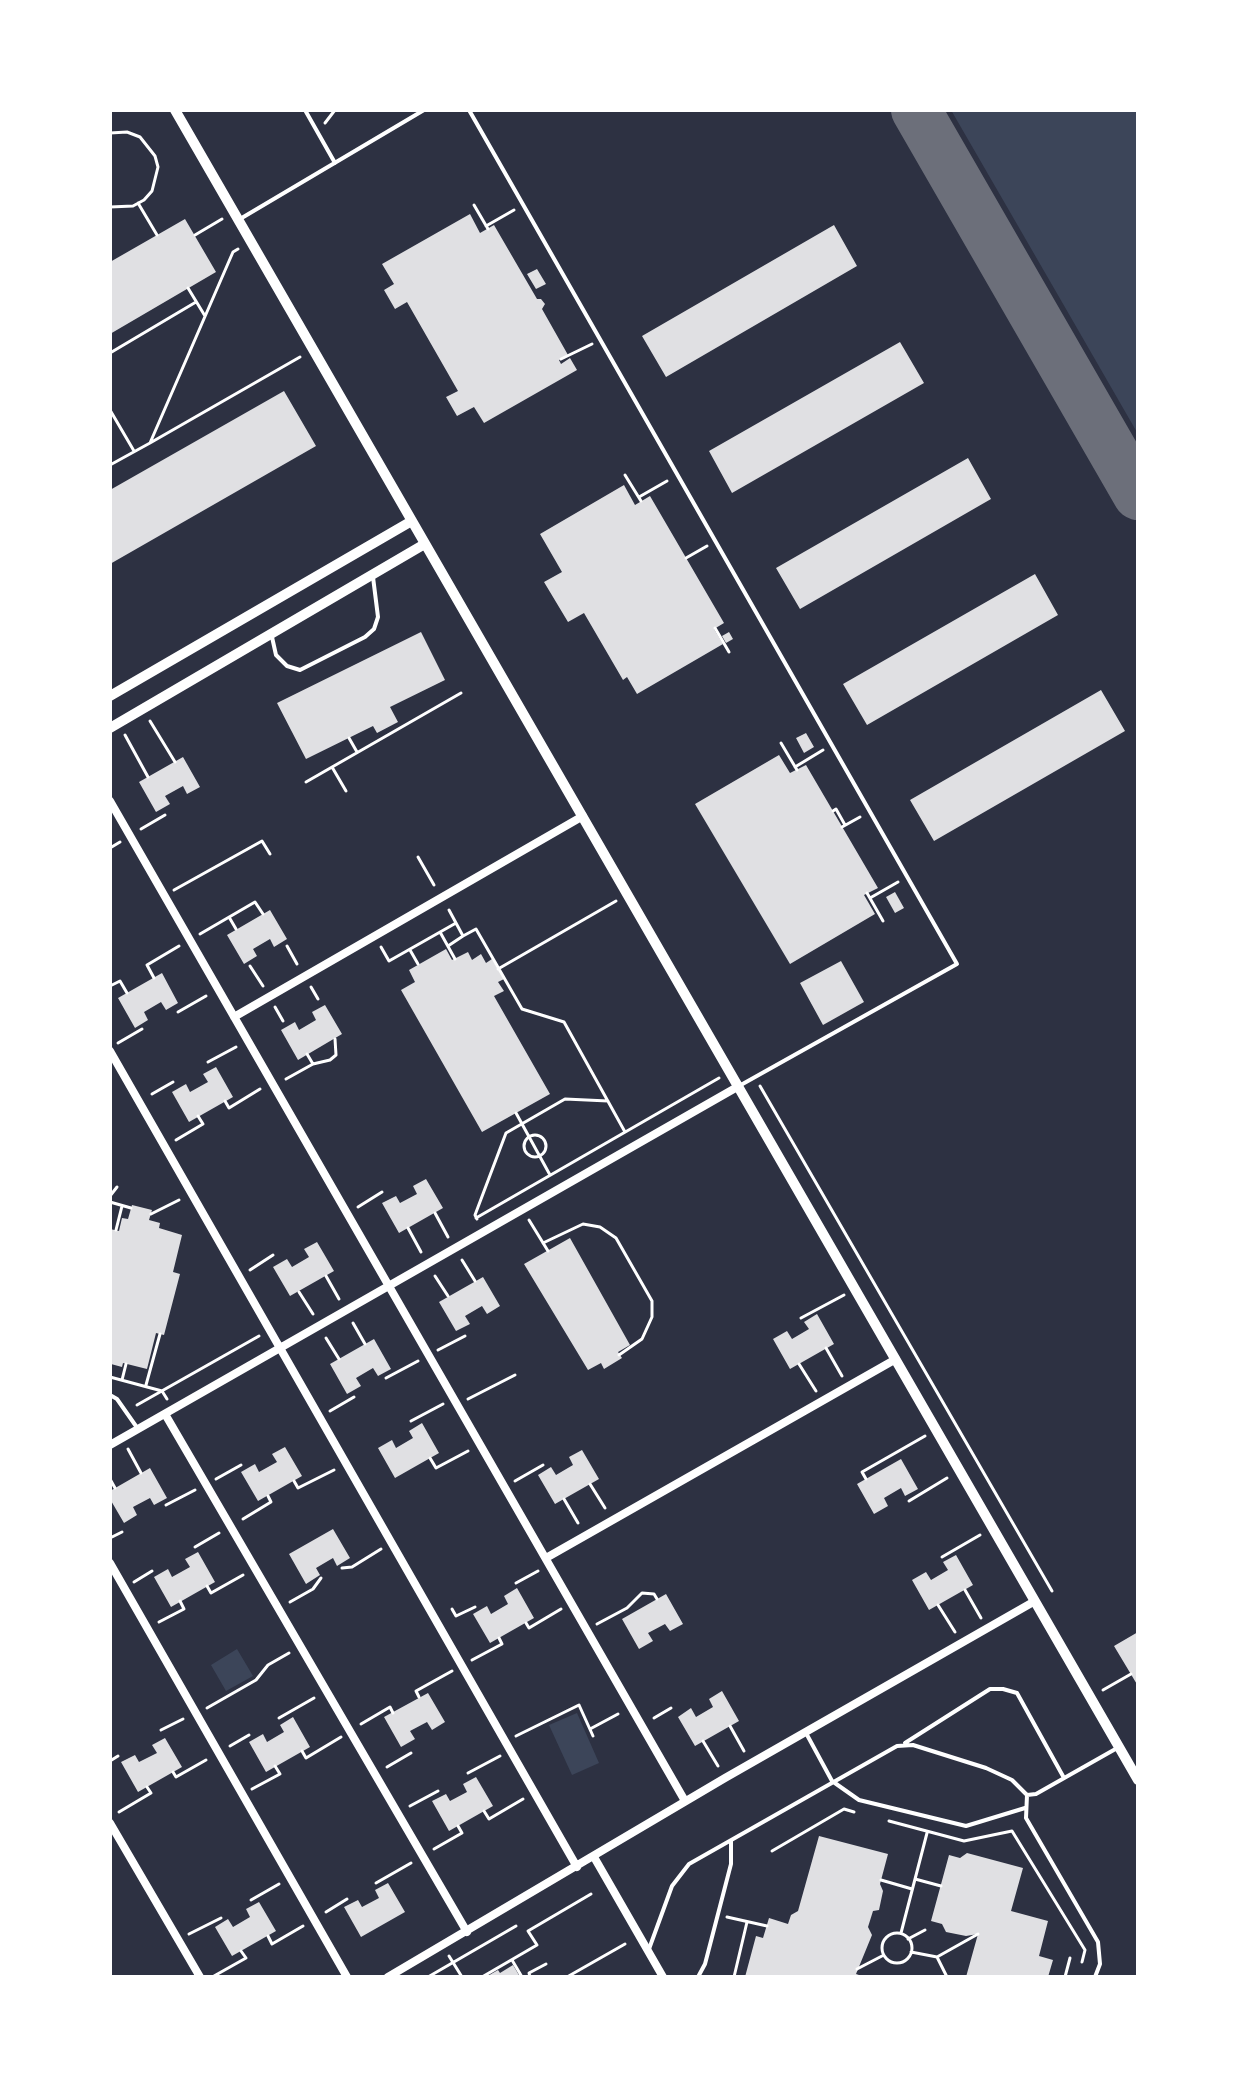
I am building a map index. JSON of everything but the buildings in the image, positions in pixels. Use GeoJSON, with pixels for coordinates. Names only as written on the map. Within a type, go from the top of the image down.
{"type":"FeatureCollection","features":[{"type":"Feature","properties":{"kind":"street"},"geometry":{"type":"LineString","coordinates":[[175,110],[423,545],[583,816],[1138,1780]]}},
{"type":"Feature","properties":{"kind":"street"},"geometry":{"type":"LineString","coordinates":[[110,696],[410,522]]}},
{"type":"Feature","properties":{"kind":"street"},"geometry":{"type":"LineString","coordinates":[[114,726],[423,545]]}},
{"type":"Feature","properties":{"kind":"street"},"geometry":{"type":"LineString","coordinates":[[110,801],[685,1801]]}},
{"type":"Feature","properties":{"kind":"street"},"geometry":{"type":"LineString","coordinates":[[234,1017],[583,816]]}},
{"type":"Feature","properties":{"kind":"street"},"geometry":{"type":"LineString","coordinates":[[110,1050],[577,1867]]}},
{"type":"Feature","properties":{"kind":"street"},"geometry":{"type":"LineString","coordinates":[[110,1445],[739,1086]]}},
{"type":"Feature","properties":{"kind":"street"},"geometry":{"type":"LineString","coordinates":[[548,1562],[612,1520],[896,1359]]}},
{"type":"Feature","properties":{"kind":"street"},"geometry":{"type":"LineString","coordinates":[[169,1412],[230,1526],[467,1932]]}},
{"type":"Feature","properties":{"kind":"street"},"geometry":{"type":"LineString","coordinates":[[110,1563],[347,1977]]}},
{"type":"Feature","properties":{"kind":"street"},"geometry":{"type":"LineString","coordinates":[[388,1977],[805,1731],[1035,1601]]}},
{"type":"Feature","properties":{"kind":"street"},"geometry":{"type":"LineString","coordinates":[[110,1823],[200,1977]]}},
{"type":"Feature","properties":{"kind":"street"},"geometry":{"type":"LineString","coordinates":[[594,1857],[663,1977]]}},
{"type":"Feature","properties":{"kind":"lane"},"geometry":{"type":"LineString","coordinates":[[305,110],[335,163]]}},
{"type":"Feature","properties":{"kind":"lane"},"geometry":{"type":"LineString","coordinates":[[236,216],[335,163],[424,110]]}},
{"type":"Feature","properties":{"kind":"lane"},"geometry":{"type":"LineString","coordinates":[[469,110],[957,964],[739,1086]]}},
{"type":"Feature","properties":{"kind":"lane"},"geometry":{"type":"LineString","coordinates":[[271,634],[276,655],[287,666],[300,670],[352,644],[374,629],[378,602],[373,577]]}},
{"type":"Feature","properties":{"kind":"lane"},"geometry":{"type":"LineString","coordinates":[[110,1395],[138,1429]]}},
{"type":"Feature","properties":{"kind":"lane"},"geometry":{"type":"LineString","coordinates":[[648,1951],[678,1874],[832,1781],[904,1744],[990,1689],[1017,1693],[1064,1778]]}},
{"type":"Feature","properties":{"kind":"lane"},"geometry":{"type":"LineString","coordinates":[[805,1731],[832,1781],[859,1800],[966,1826],[1025,1808]]}},
{"type":"Feature","properties":{"kind":"lane"},"geometry":{"type":"LineString","coordinates":[[904,1744],[986,1768],[1012,1780],[1027,1795]]}},
{"type":"Feature","properties":{"kind":"lane"},"geometry":{"type":"LineString","coordinates":[[1027,1795],[1036,1794],[1119,1747]]}},
{"type":"Feature","properties":{"kind":"lane"},"geometry":{"type":"LineString","coordinates":[[1027,1795],[1026,1818],[1098,1942],[1100,1964],[1095,1977]]}},
{"type":"Feature","properties":{"kind":"lane"},"geometry":{"type":"LineString","coordinates":[[698,1977],[705,1964],[731,1864],[731,1840]]}},
{"type":"Feature","properties":{"kind":"path"},"geometry":{"type":"LineString","coordinates":[[330,134],[324,124],[335,110]]}},
{"type":"Feature","properties":{"kind":"path"},"geometry":{"type":"LineString","coordinates":[[110,133],[127,132],[140,137],[155,156],[157,179],[152,191],[138,203],[110,207]]}},
{"type":"Feature","properties":{"kind":"path"},"geometry":{"type":"LineString","coordinates":[[138,203],[157,235]]}},
{"type":"Feature","properties":{"kind":"path"},"geometry":{"type":"LineString","coordinates":[[474,205],[487,227],[523,205]]}},
{"type":"Feature","properties":{"kind":"path"},"geometry":{"type":"LineString","coordinates":[[195,235],[236,216]]}},
{"type":"Feature","properties":{"kind":"path"},"geometry":{"type":"LineString","coordinates":[[150,443],[233,252]]}},
{"type":"Feature","properties":{"kind":"path"},"geometry":{"type":"LineString","coordinates":[[188,288],[205,317]]}},
{"type":"Feature","properties":{"kind":"path"},"geometry":{"type":"LineString","coordinates":[[110,353],[196,302]]}},
{"type":"Feature","properties":{"kind":"path"},"geometry":{"type":"LineString","coordinates":[[561,359],[600,339]]}},
{"type":"Feature","properties":{"kind":"path"},"geometry":{"type":"LineString","coordinates":[[110,465],[312,350]]}},
{"type":"Feature","properties":{"kind":"path"},"geometry":{"type":"LineString","coordinates":[[110,410],[134,451]]}},
{"type":"Feature","properties":{"kind":"path"},"geometry":{"type":"LineString","coordinates":[[625,475],[640,499],[677,475]]}},
{"type":"Feature","properties":{"kind":"path"},"geometry":{"type":"LineString","coordinates":[[686,558],[715,542]]}},
{"type":"Feature","properties":{"kind":"path"},"geometry":{"type":"LineString","coordinates":[[715,628],[729,652]]}},
{"type":"Feature","properties":{"kind":"path"},"geometry":{"type":"LineString","coordinates":[[306,782],[461,693]]}},
{"type":"Feature","properties":{"kind":"path"},"geometry":{"type":"LineString","coordinates":[[143,709],[175,762]]}},
{"type":"Feature","properties":{"kind":"path"},"geometry":{"type":"LineString","coordinates":[[114,726],[148,777]]}},
{"type":"Feature","properties":{"kind":"path"},"geometry":{"type":"LineString","coordinates":[[386,728],[389,734]]}},
{"type":"Feature","properties":{"kind":"path"},"geometry":{"type":"LineString","coordinates":[[349,738],[357,752]]}},
{"type":"Feature","properties":{"kind":"path"},"geometry":{"type":"LineString","coordinates":[[781,743],[796,768],[832,745]]}},
{"type":"Feature","properties":{"kind":"path"},"geometry":{"type":"LineString","coordinates":[[332,767],[346,791]]}},
{"type":"Feature","properties":{"kind":"path"},"geometry":{"type":"LineString","coordinates":[[833,811],[836,809],[844,826],[870,812]]}},
{"type":"Feature","properties":{"kind":"path"},"geometry":{"type":"LineString","coordinates":[[130,836],[165,815]]}},
{"type":"Feature","properties":{"kind":"path"},"geometry":{"type":"LineString","coordinates":[[164,896],[262,841],[270,854]]}},
{"type":"Feature","properties":{"kind":"path"},"geometry":{"type":"LineString","coordinates":[[418,857],[441,897]]}},
{"type":"Feature","properties":{"kind":"path"},"geometry":{"type":"LineString","coordinates":[[870,898],[907,877]]}},
{"type":"Feature","properties":{"kind":"path"},"geometry":{"type":"LineString","coordinates":[[867,893],[883,921]]}},
{"type":"Feature","properties":{"kind":"path"},"geometry":{"type":"LineString","coordinates":[[499,969],[628,894]]}},
{"type":"Feature","properties":{"kind":"path"},"geometry":{"type":"LineString","coordinates":[[154,978],[147,965],[255,902],[263,914]]}},
{"type":"Feature","properties":{"kind":"path"},"geometry":{"type":"LineString","coordinates":[[450,907],[463,936]]}},
{"type":"Feature","properties":{"kind":"path"},"geometry":{"type":"LineString","coordinates":[[229,917],[236,929]]}},
{"type":"Feature","properties":{"kind":"path"},"geometry":{"type":"LineString","coordinates":[[374,944],[381,946],[389,961],[456,923]]}},
{"type":"Feature","properties":{"kind":"path"},"geometry":{"type":"LineString","coordinates":[[448,946],[476,929],[522,1009],[564,1022],[625,1132]]}},
{"type":"Feature","properties":{"kind":"path"},"geometry":{"type":"LineString","coordinates":[[440,932],[455,959]]}},
{"type":"Feature","properties":{"kind":"path"},"geometry":{"type":"LineString","coordinates":[[287,946],[305,976]]}},
{"type":"Feature","properties":{"kind":"path"},"geometry":{"type":"LineString","coordinates":[[410,949],[418,964]]}},
{"type":"Feature","properties":{"kind":"path"},"geometry":{"type":"LineString","coordinates":[[250,966],[269,997]]}},
{"type":"Feature","properties":{"kind":"path"},"geometry":{"type":"LineString","coordinates":[[110,986],[120,981],[127,993]]}},
{"type":"Feature","properties":{"kind":"path"},"geometry":{"type":"LineString","coordinates":[[178,1012],[218,989]]}},
{"type":"Feature","properties":{"kind":"path"},"geometry":{"type":"LineString","coordinates":[[110,1050],[142,1029]]}},
{"type":"Feature","properties":{"kind":"path"},"geometry":{"type":"LineString","coordinates":[[225,1101],[229,1108],[313,1064],[330,1060],[336,1055],[335,1039]]}},
{"type":"Feature","properties":{"kind":"path"},"geometry":{"type":"LineString","coordinates":[[208,1062],[247,1040]]}},
{"type":"Feature","properties":{"kind":"path"},"geometry":{"type":"LineString","coordinates":[[307,1054],[313,1064]]}},
{"type":"Feature","properties":{"kind":"path"},"geometry":{"type":"LineString","coordinates":[[476,1218],[730,1071]]}},
{"type":"Feature","properties":{"kind":"path"},"geometry":{"type":"LineString","coordinates":[[139,1102],[173,1082]]}},
{"type":"Feature","properties":{"kind":"path"},"geometry":{"type":"LineString","coordinates":[[476,1218],[506,1133],[565,1099],[608,1101]]}},
{"type":"Feature","properties":{"kind":"path"},"geometry":{"type":"LineString","coordinates":[[516,1113],[550,1175]]}},
{"type":"Feature","properties":{"kind":"path"},"geometry":{"type":"LineString","coordinates":[[164,1146],[203,1124],[198,1116]]}},
{"type":"Feature","properties":{"kind":"path"},"geometry":{"type":"LineString","coordinates":[[543,1135],[547,1141],[546,1148],[538,1154],[526,1155],[522,1150],[530,1139],[543,1135]]}},
{"type":"Feature","properties":{"kind":"path"},"geometry":{"type":"LineString","coordinates":[[110,1196],[117,1187]]}},
{"type":"Feature","properties":{"kind":"path"},"geometry":{"type":"LineString","coordinates":[[347,1214],[382,1192]]}},
{"type":"Feature","properties":{"kind":"path"},"geometry":{"type":"LineString","coordinates":[[151,1214],[191,1193]]}},
{"type":"Feature","properties":{"kind":"path"},"geometry":{"type":"LineString","coordinates":[[110,1202],[131,1208]]}},
{"type":"Feature","properties":{"kind":"path"},"geometry":{"type":"LineString","coordinates":[[116,1230],[122,1206]]}},
{"type":"Feature","properties":{"kind":"path"},"geometry":{"type":"LineString","coordinates":[[523,1211],[548,1251]]}},
{"type":"Feature","properties":{"kind":"path"},"geometry":{"type":"LineString","coordinates":[[435,1213],[475,1281]]}},
{"type":"Feature","properties":{"kind":"path"},"geometry":{"type":"LineString","coordinates":[[476,1218],[485,1233]]}},
{"type":"Feature","properties":{"kind":"path"},"geometry":{"type":"LineString","coordinates":[[543,1243],[583,1224],[600,1227],[616,1238],[652,1301],[652,1317],[642,1339],[619,1355]]}},
{"type":"Feature","properties":{"kind":"path"},"geometry":{"type":"LineString","coordinates":[[408,1228],[448,1296]]}},
{"type":"Feature","properties":{"kind":"path"},"geometry":{"type":"LineString","coordinates":[[239,1277],[273,1255]]}},
{"type":"Feature","properties":{"kind":"path"},"geometry":{"type":"LineString","coordinates":[[326,1276],[365,1344]]}},
{"type":"Feature","properties":{"kind":"path"},"geometry":{"type":"LineString","coordinates":[[801,1318],[856,1289]]}},
{"type":"Feature","properties":{"kind":"path"},"geometry":{"type":"LineString","coordinates":[[299,1292],[339,1359]]}},
{"type":"Feature","properties":{"kind":"path"},"geometry":{"type":"LineString","coordinates":[[126,1412],[269,1330]]}},
{"type":"Feature","properties":{"kind":"path"},"geometry":{"type":"LineString","coordinates":[[146,1386],[160,1334]]}},
{"type":"Feature","properties":{"kind":"path"},"geometry":{"type":"LineString","coordinates":[[386,1378],[465,1336]]}},
{"type":"Feature","properties":{"kind":"path"},"geometry":{"type":"LineString","coordinates":[[826,1348],[848,1386]]}},
{"type":"Feature","properties":{"kind":"path"},"geometry":{"type":"LineString","coordinates":[[122,1380],[126,1364]]}},
{"type":"Feature","properties":{"kind":"path"},"geometry":{"type":"LineString","coordinates":[[799,1364],[822,1401]]}},
{"type":"Feature","properties":{"kind":"path"},"geometry":{"type":"LineString","coordinates":[[411,1421],[515,1375]]}},
{"type":"Feature","properties":{"kind":"path"},"geometry":{"type":"LineString","coordinates":[[110,1377],[162,1391]]}},
{"type":"Feature","properties":{"kind":"path"},"geometry":{"type":"LineString","coordinates":[[162,1391],[169,1412]]}},
{"type":"Feature","properties":{"kind":"path"},"geometry":{"type":"LineString","coordinates":[[319,1417],[354,1397]]}},
{"type":"Feature","properties":{"kind":"path"},"geometry":{"type":"LineString","coordinates":[[866,1479],[862,1472],[936,1429]]}},
{"type":"Feature","properties":{"kind":"path"},"geometry":{"type":"LineString","coordinates":[[122,1438],[141,1473]]}},
{"type":"Feature","properties":{"kind":"path"},"geometry":{"type":"LineString","coordinates":[[430,1458],[436,1468],[480,1444]]}},
{"type":"Feature","properties":{"kind":"path"},"geometry":{"type":"LineString","coordinates":[[888,1457],[893,1464]]}},
{"type":"Feature","properties":{"kind":"path"},"geometry":{"type":"LineString","coordinates":[[294,1481],[298,1488],[346,1463]]}},
{"type":"Feature","properties":{"kind":"path"},"geometry":{"type":"LineString","coordinates":[[166,1505],[241,1465]]}},
{"type":"Feature","properties":{"kind":"path"},"geometry":{"type":"LineString","coordinates":[[505,1487],[543,1465]]}},
{"type":"Feature","properties":{"kind":"path"},"geometry":{"type":"LineString","coordinates":[[909,1501],[960,1471]]}},
{"type":"Feature","properties":{"kind":"path"},"geometry":{"type":"LineString","coordinates":[[110,1479],[115,1488]]}},
{"type":"Feature","properties":{"kind":"path"},"geometry":{"type":"LineString","coordinates":[[590,1484],[612,1520]]}},
{"type":"Feature","properties":{"kind":"path"},"geometry":{"type":"LineString","coordinates":[[195,1547],[271,1502],[268,1496]]}},
{"type":"Feature","properties":{"kind":"path"},"geometry":{"type":"LineString","coordinates":[[564,1499],[586,1536]]}},
{"type":"Feature","properties":{"kind":"path"},"geometry":{"type":"LineString","coordinates":[[942,1557],[993,1528]]}},
{"type":"Feature","properties":{"kind":"path"},"geometry":{"type":"LineString","coordinates":[[110,1538],[122,1532]]}},
{"type":"Feature","properties":{"kind":"path"},"geometry":{"type":"LineString","coordinates":[[342,1568],[352,1567],[391,1543]]}},
{"type":"Feature","properties":{"kind":"path"},"geometry":{"type":"LineString","coordinates":[[516,1583],[548,1562]]}},
{"type":"Feature","properties":{"kind":"path"},"geometry":{"type":"LineString","coordinates":[[207,1586],[211,1593],[255,1568]]}},
{"type":"Feature","properties":{"kind":"path"},"geometry":{"type":"LineString","coordinates":[[124,1588],[152,1571]]}},
{"type":"Feature","properties":{"kind":"path"},"geometry":{"type":"LineString","coordinates":[[279,1608],[313,1589],[321,1578]]}},
{"type":"Feature","properties":{"kind":"path"},"geometry":{"type":"LineString","coordinates":[[965,1590],[987,1628]]}},
{"type":"Feature","properties":{"kind":"path"},"geometry":{"type":"LineString","coordinates":[[587,1630],[627,1608],[642,1593],[654,1594],[657,1599]]}},
{"type":"Feature","properties":{"kind":"path"},"geometry":{"type":"LineString","coordinates":[[147,1628],[184,1609],[180,1601]]}},
{"type":"Feature","properties":{"kind":"path"},"geometry":{"type":"LineString","coordinates":[[526,1623],[529,1628],[572,1603]]}},
{"type":"Feature","properties":{"kind":"path"},"geometry":{"type":"LineString","coordinates":[[938,1605],[962,1643]]}},
{"type":"Feature","properties":{"kind":"path"},"geometry":{"type":"LineString","coordinates":[[452,1609],[456,1616],[475,1607]]}},
{"type":"Feature","properties":{"kind":"path"},"geometry":{"type":"LineString","coordinates":[[627,1608],[631,1614]]}},
{"type":"Feature","properties":{"kind":"path"},"geometry":{"type":"LineString","coordinates":[[419,1697],[416,1691],[502,1644],[499,1638]]}},
{"type":"Feature","properties":{"kind":"path"},"geometry":{"type":"LineString","coordinates":[[161,1730],[256,1680],[268,1665],[300,1646]]}},
{"type":"Feature","properties":{"kind":"path"},"geometry":{"type":"LineString","coordinates":[[1090,1697],[1131,1674]]}},
{"type":"Feature","properties":{"kind":"path"},"geometry":{"type":"LineString","coordinates":[[279,1718],[327,1691]]}},
{"type":"Feature","properties":{"kind":"path"},"geometry":{"type":"LineString","coordinates":[[505,1741],[579,1705],[593,1736]]}},
{"type":"Feature","properties":{"kind":"path"},"geometry":{"type":"LineString","coordinates":[[302,1751],[306,1758],[390,1707],[393,1713]]}},
{"type":"Feature","properties":{"kind":"path"},"geometry":{"type":"LineString","coordinates":[[590,1729],[631,1707]]}},
{"type":"Feature","properties":{"kind":"path"},"geometry":{"type":"LineString","coordinates":[[641,1725],[671,1708]]}},
{"type":"Feature","properties":{"kind":"path"},"geometry":{"type":"LineString","coordinates":[[730,1726],[751,1763]]}},
{"type":"Feature","properties":{"kind":"path"},"geometry":{"type":"LineString","coordinates":[[173,1772],[176,1777],[249,1735]]}},
{"type":"Feature","properties":{"kind":"path"},"geometry":{"type":"LineString","coordinates":[[703,1741],[725,1778]]}},
{"type":"Feature","properties":{"kind":"path"},"geometry":{"type":"LineString","coordinates":[[468,1773],[510,1750]]}},
{"type":"Feature","properties":{"kind":"path"},"geometry":{"type":"LineString","coordinates":[[375,1774],[411,1753]]}},
{"type":"Feature","properties":{"kind":"path"},"geometry":{"type":"LineString","coordinates":[[110,1761],[118,1756]]}},
{"type":"Feature","properties":{"kind":"path"},"geometry":{"type":"LineString","coordinates":[[242,1794],[280,1774],[275,1766]]}},
{"type":"Feature","properties":{"kind":"path"},"geometry":{"type":"LineString","coordinates":[[110,1817],[151,1793],[147,1787]]}},
{"type":"Feature","properties":{"kind":"path"},"geometry":{"type":"LineString","coordinates":[[398,1813],[438,1791]]}},
{"type":"Feature","properties":{"kind":"path"},"geometry":{"type":"LineString","coordinates":[[484,1811],[489,1819],[534,1792]]}},
{"type":"Feature","properties":{"kind":"path"},"geometry":{"type":"LineString","coordinates":[[772,1851],[844,1809],[858,1813]]}},
{"type":"Feature","properties":{"kind":"path"},"geometry":{"type":"LineString","coordinates":[[886,1820],[976,1841],[1004,1830],[1012,1831],[1085,1950],[1082,1962]]}},
{"type":"Feature","properties":{"kind":"path"},"geometry":{"type":"LineString","coordinates":[[376,1883],[462,1833],[458,1826]]}},
{"type":"Feature","properties":{"kind":"path"},"geometry":{"type":"LineString","coordinates":[[901,1933],[928,1831]]}},
{"type":"Feature","properties":{"kind":"path"},"geometry":{"type":"LineString","coordinates":[[251,1900],[290,1878]]}},
{"type":"Feature","properties":{"kind":"path"},"geometry":{"type":"LineString","coordinates":[[915,1879],[941,1886]]}},
{"type":"Feature","properties":{"kind":"path"},"geometry":{"type":"LineString","coordinates":[[881,1880],[912,1889]]}},
{"type":"Feature","properties":{"kind":"path"},"geometry":{"type":"LineString","coordinates":[[482,1977],[537,1945],[528,1931],[591,1894]]}},
{"type":"Feature","properties":{"kind":"path"},"geometry":{"type":"LineString","coordinates":[[268,1936],[272,1944],[347,1899]]}},
{"type":"Feature","properties":{"kind":"path"},"geometry":{"type":"LineString","coordinates":[[718,1915],[767,1926]]}},
{"type":"Feature","properties":{"kind":"path"},"geometry":{"type":"LineString","coordinates":[[178,1940],[221,1918]]}},
{"type":"Feature","properties":{"kind":"path"},"geometry":{"type":"LineString","coordinates":[[734,1977],[747,1922]]}},
{"type":"Feature","properties":{"kind":"path"},"geometry":{"type":"LineString","coordinates":[[428,1977],[516,1926]]}},
{"type":"Feature","properties":{"kind":"path"},"geometry":{"type":"LineString","coordinates":[[908,1939],[925,1930]]}},
{"type":"Feature","properties":{"kind":"path"},"geometry":{"type":"LineString","coordinates":[[884,1955],[884,1940],[892,1934],[901,1933],[908,1939],[911,1952]]}},
{"type":"Feature","properties":{"kind":"path"},"geometry":{"type":"LineString","coordinates":[[911,1952],[937,1957],[978,1934]]}},
{"type":"Feature","properties":{"kind":"path"},"geometry":{"type":"LineString","coordinates":[[567,1977],[625,1944]]}},
{"type":"Feature","properties":{"kind":"path"},"geometry":{"type":"LineString","coordinates":[[212,1977],[246,1958],[241,1951]]}},
{"type":"Feature","properties":{"kind":"path"},"geometry":{"type":"LineString","coordinates":[[884,1955],[897,1962],[911,1952]]}},
{"type":"Feature","properties":{"kind":"path"},"geometry":{"type":"LineString","coordinates":[[857,1969],[884,1955]]}},
{"type":"Feature","properties":{"kind":"path"},"geometry":{"type":"LineString","coordinates":[[937,1957],[947,1977]]}},
{"type":"Feature","properties":{"kind":"path"},"geometry":{"type":"LineString","coordinates":[[1065,1977],[1070,1958]]}},
{"type":"Feature","properties":{"kind":"path"},"geometry":{"type":"LineString","coordinates":[[512,1960],[522,1977]]}},
{"type":"Feature","properties":{"kind":"path"},"geometry":{"type":"LineString","coordinates":[[530,1977],[529,1973],[546,1964]]}},
{"type":"Feature","properties":{"kind":"shaded area"},"geometry":{"type":"Polygon","coordinates":[[[951,110],[1138,110],[1138,434],[1066,309],[951,110]]]}},
{"type":"Feature","properties":{"kind":"shaded area"},"geometry":{"type":"Polygon","coordinates":[[[237,1649],[253,1676],[226,1691],[211,1665],[237,1649]]]}},
{"type":"Feature","properties":{"kind":"shaded area"},"geometry":{"type":"Polygon","coordinates":[[[577,1713],[599,1763],[572,1775],[549,1725],[577,1713]]]}},
{"type":"Feature","properties":{"kind":"taxiway"},"geometry":{"type":"LineString","coordinates":[[916,110],[1138,495]]}}]}
